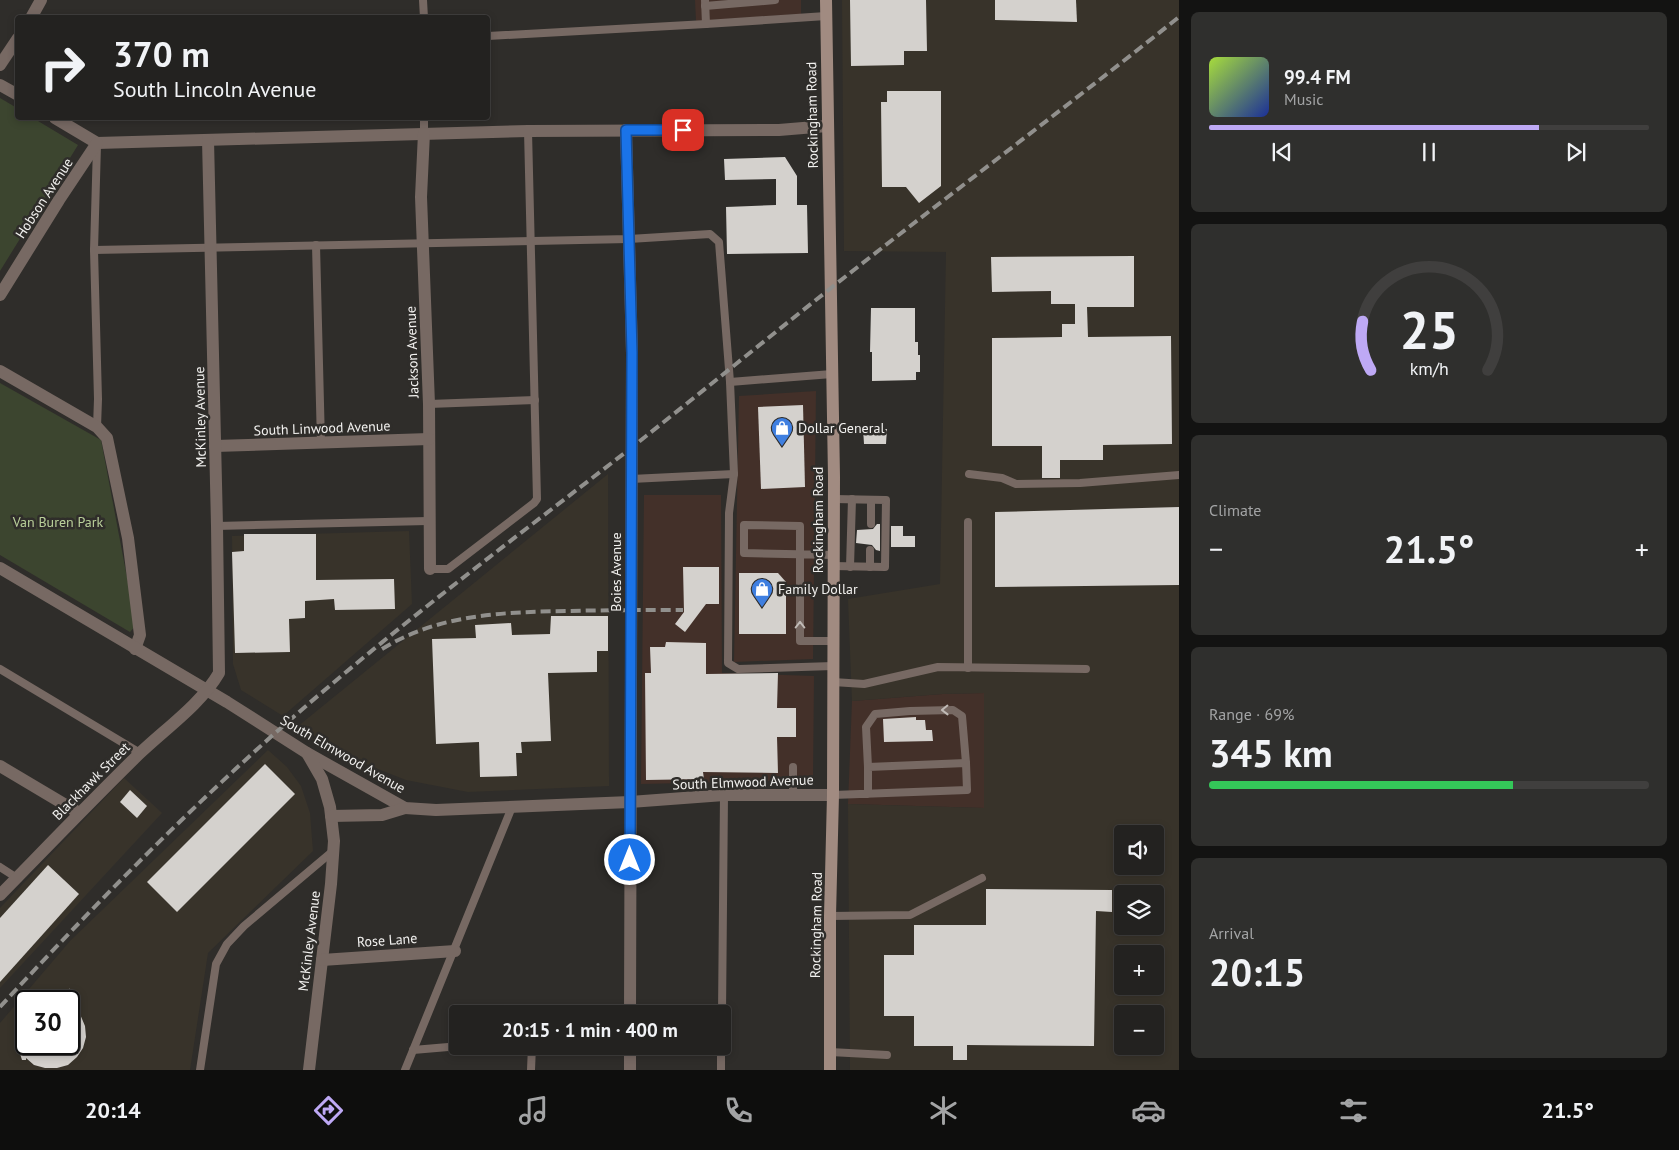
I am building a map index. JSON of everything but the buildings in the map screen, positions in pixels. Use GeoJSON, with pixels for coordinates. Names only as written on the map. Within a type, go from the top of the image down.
{"type":"FeatureCollection","features":[{"type":"Feature","properties":{"kind":"street"},"geometry":{"type":"LineString","coordinates":[[33,15],[41,0]]}},
{"type":"Feature","properties":{"kind":"street","name":"Rockingham Road"},"geometry":{"type":"LineString","coordinates":[[826,0],[834,499],[830,1070]]}},
{"type":"Feature","properties":{"kind":"street"},"geometry":{"type":"LineString","coordinates":[[0,65],[15,42]]}},
{"type":"Feature","properties":{"kind":"street"},"geometry":{"type":"LineString","coordinates":[[0,85],[15,93]]}},
{"type":"Feature","properties":{"kind":"street"},"geometry":{"type":"LineString","coordinates":[[58,120],[97,143],[528,131],[778,130],[827,126]]}},
{"type":"Feature","properties":{"kind":"street","name":"Boies Avenue"},"geometry":{"type":"LineString","coordinates":[[626,130],[632,353],[630,1005]]}},
{"type":"Feature","properties":{"kind":"street","name":"Jackson Avenue"},"geometry":{"type":"LineString","coordinates":[[424,133],[421,197],[429,404],[428,521],[430,569]]}},
{"type":"Feature","properties":{"kind":"street","name":"McKinley Avenue"},"geometry":{"type":"LineString","coordinates":[[207,690],[219,673],[208,140]]}},
{"type":"Feature","properties":{"kind":"street","name":"Hobson Avenue"},"geometry":{"type":"LineString","coordinates":[[0,295],[97,143]]}},
{"type":"Feature","properties":{"kind":"street"},"geometry":{"type":"LineString","coordinates":[[0,371],[97,427],[107,438],[128,538],[140,635],[135,648]]}},
{"type":"Feature","properties":{"kind":"street","name":"South Linwood Avenue"},"geometry":{"type":"LineString","coordinates":[[215,446],[429,439]]}},
{"type":"Feature","properties":{"kind":"street","name":"South Elmwood Avenue"},"geometry":{"type":"LineString","coordinates":[[0,568],[207,690],[276,732],[307,754],[405,808],[436,810],[512,807],[630,802],[724,795],[833,795]]}},
{"type":"Feature","properties":{"kind":"street","name":"Blackhawk Street"},"geometry":{"type":"LineString","coordinates":[[0,896],[79,813],[207,690]]}},
{"type":"Feature","properties":{"kind":"street","name":"McKinley Avenue"},"geometry":{"type":"LineString","coordinates":[[307,754],[322,779],[331,816],[334,841],[309,1070]]}},
{"type":"Feature","properties":{"kind":"street"},"geometry":{"type":"LineString","coordinates":[[0,766],[79,813]]}},
{"type":"Feature","properties":{"kind":"street"},"geometry":{"type":"LineString","coordinates":[[331,816],[382,815],[405,808]]}},
{"type":"Feature","properties":{"kind":"street","name":"Rose Lane"},"geometry":{"type":"LineString","coordinates":[[322,960],[454,950]]}},
{"type":"Feature","properties":{"kind":"street"},"geometry":{"type":"LineString","coordinates":[[630,1055],[630,1070]]}},
{"type":"Feature","properties":{"kind":"lane"},"geometry":{"type":"LineString","coordinates":[[423,0],[424,15]]}},
{"type":"Feature","properties":{"kind":"lane"},"geometry":{"type":"LineString","coordinates":[[706,24],[705,3],[773,0]]}},
{"type":"Feature","properties":{"kind":"lane"},"geometry":{"type":"LineString","coordinates":[[490,36],[826,16]]}},
{"type":"Feature","properties":{"kind":"lane"},"geometry":{"type":"LineString","coordinates":[[424,120],[424,133]]}},
{"type":"Feature","properties":{"kind":"lane"},"geometry":{"type":"LineString","coordinates":[[430,569],[448,569],[537,499],[528,131]]}},
{"type":"Feature","properties":{"kind":"lane"},"geometry":{"type":"LineString","coordinates":[[97,143],[94,250],[97,427]]}},
{"type":"Feature","properties":{"kind":"lane"},"geometry":{"type":"LineString","coordinates":[[94,250],[211,246],[629,239],[710,234],[719,242],[730,382],[734,474],[729,513],[728,663],[738,669],[833,666]]}},
{"type":"Feature","properties":{"kind":"lane"},"geometry":{"type":"LineString","coordinates":[[316,245],[321,443]]}},
{"type":"Feature","properties":{"kind":"lane"},"geometry":{"type":"LineString","coordinates":[[730,382],[832,374]]}},
{"type":"Feature","properties":{"kind":"lane"},"geometry":{"type":"LineString","coordinates":[[429,404],[535,400]]}},
{"type":"Feature","properties":{"kind":"lane"},"geometry":{"type":"LineString","coordinates":[[631,480],[734,474]]}},
{"type":"Feature","properties":{"kind":"lane"},"geometry":{"type":"LineString","coordinates":[[970,474],[1002,478],[1016,484],[1080,484],[1179,475]]}},
{"type":"Feature","properties":{"kind":"lane"},"geometry":{"type":"LineString","coordinates":[[833,641],[800,641],[800,553],[800,526],[744,525],[744,553],[800,553],[833,560],[850,567],[885,567],[886,500],[834,499]]}},
{"type":"Feature","properties":{"kind":"lane"},"geometry":{"type":"LineString","coordinates":[[850,567],[852,499]]}},
{"type":"Feature","properties":{"kind":"lane"},"geometry":{"type":"LineString","coordinates":[[871,500],[871,524]]}},
{"type":"Feature","properties":{"kind":"lane"},"geometry":{"type":"LineString","coordinates":[[217,526],[428,521]]}},
{"type":"Feature","properties":{"kind":"lane"},"geometry":{"type":"LineString","coordinates":[[968,522],[968,668]]}},
{"type":"Feature","properties":{"kind":"lane"},"geometry":{"type":"LineString","coordinates":[[870,550],[870,567]]}},
{"type":"Feature","properties":{"kind":"lane"},"geometry":{"type":"LineString","coordinates":[[833,682],[864,684],[938,667],[1086,669]]}},
{"type":"Feature","properties":{"kind":"lane"},"geometry":{"type":"LineString","coordinates":[[0,669],[140,753]]}},
{"type":"Feature","properties":{"kind":"lane"},"geometry":{"type":"LineString","coordinates":[[833,795],[868,794],[967,790],[962,716],[953,710],[910,710],[875,714],[866,727],[868,794]]}},
{"type":"Feature","properties":{"kind":"lane"},"geometry":{"type":"LineString","coordinates":[[868,767],[966,763]]}},
{"type":"Feature","properties":{"kind":"lane"},"geometry":{"type":"LineString","coordinates":[[793,767],[793,794]]}},
{"type":"Feature","properties":{"kind":"lane"},"geometry":{"type":"LineString","coordinates":[[722,1005],[724,795]]}},
{"type":"Feature","properties":{"kind":"lane"},"geometry":{"type":"LineString","coordinates":[[405,1070],[512,807]]}},
{"type":"Feature","properties":{"kind":"lane"},"geometry":{"type":"LineString","coordinates":[[200,1070],[216,964],[228,944],[244,926],[334,851]]}},
{"type":"Feature","properties":{"kind":"lane"},"geometry":{"type":"LineString","coordinates":[[0,867],[17,878]]}},
{"type":"Feature","properties":{"kind":"lane"},"geometry":{"type":"LineString","coordinates":[[830,916],[910,915],[982,878]]}},
{"type":"Feature","properties":{"kind":"lane"},"geometry":{"type":"LineString","coordinates":[[413,1050],[449,1047]]}},
{"type":"Feature","properties":{"kind":"lane"},"geometry":{"type":"LineString","coordinates":[[830,1052],[887,1055]]}},
{"type":"Feature","properties":{"kind":"lane"},"geometry":{"type":"LineString","coordinates":[[531,1070],[532,1055]]}},
{"type":"Feature","properties":{"kind":"lane"},"geometry":{"type":"LineString","coordinates":[[721,1055],[721,1070]]}},
{"type":"Feature","properties":{"kind":"shaded area"},"geometry":{"type":"Polygon","coordinates":[[[695,0],[801,0],[801,14],[696,21],[695,0]]]}},
{"type":"Feature","properties":{"kind":"shaded area"},"geometry":{"type":"Polygon","coordinates":[[[842,0],[1179,0],[1179,1070],[850,1070],[848,804],[984,808],[984,693],[942,694],[852,701],[848,599],[940,584],[946,252],[844,251],[842,0]]]}},
{"type":"Feature","properties":{"kind":"shaded area"},"geometry":{"type":"Polygon","coordinates":[[[816,391],[813,659],[734,662],[739,396],[816,391]]]}},
{"type":"Feature","properties":{"kind":"shaded area"},"geometry":{"type":"Polygon","coordinates":[[[608,474],[609,786],[468,792],[406,780],[370,766],[297,727],[608,474]]]}},
{"type":"Feature","properties":{"kind":"shaded area"},"geometry":{"type":"Polygon","coordinates":[[[644,495],[721,495],[722,673],[814,676],[813,780],[641,784],[644,495]]]}},
{"type":"Feature","properties":{"kind":"shaded area"},"geometry":{"type":"Polygon","coordinates":[[[409,531],[412,604],[283,716],[241,690],[233,664],[232,536],[409,531]]]}},
{"type":"Feature","properties":{"kind":"shaded area"},"geometry":{"type":"Polygon","coordinates":[[[984,693],[984,808],[848,804],[852,701],[942,694],[984,693]]]}},
{"type":"Feature","properties":{"kind":"shaded area"},"geometry":{"type":"Polygon","coordinates":[[[268,750],[287,767],[301,786],[310,813],[313,851],[208,953],[190,1070],[0,1070],[0,1023],[15,1005],[15,1055],[80,1055],[80,990],[28,990],[70,941],[268,750]]]}},
{"type":"Feature","properties":{"kind":"shaded area"},"geometry":{"type":"Polygon","coordinates":[[[124,778],[162,813],[0,988],[0,908],[124,778]]]}},
{"type":"Feature","properties":{"kind":"green space"},"geometry":{"type":"Polygon","coordinates":[[[0,98],[15,107],[15,120],[36,120],[78,145],[0,271],[0,98]]]}},
{"type":"Feature","properties":{"kind":"green space","name":"Van Buren Park"},"geometry":{"type":"Polygon","coordinates":[[[0,383],[101,440],[136,625],[130,632],[0,555],[0,383]]]}},
{"type":"Feature","properties":{"kind":"railway"},"geometry":{"type":"LineString","coordinates":[[0,1007],[164,837],[294,716],[339,678],[447,590],[631,448],[831,288],[1179,17]]}},
{"type":"Feature","properties":{"kind":"railway"},"geometry":{"type":"LineString","coordinates":[[382,649],[426,628],[472,617],[544,611],[683,610]]}},
{"type":"Feature","properties":{"kind":"place","name":"Dollar General"},"geometry":{"type":"Point","coordinates":[782,447]}},
{"type":"Feature","properties":{"kind":"place","name":"Family Dollar"},"geometry":{"type":"Point","coordinates":[762,608]}},
{"type":"Feature","properties":{"kind":"route"},"geometry":{"type":"LineString","coordinates":[[630,860],[632,353],[626,130],[683,130]]}}]}
